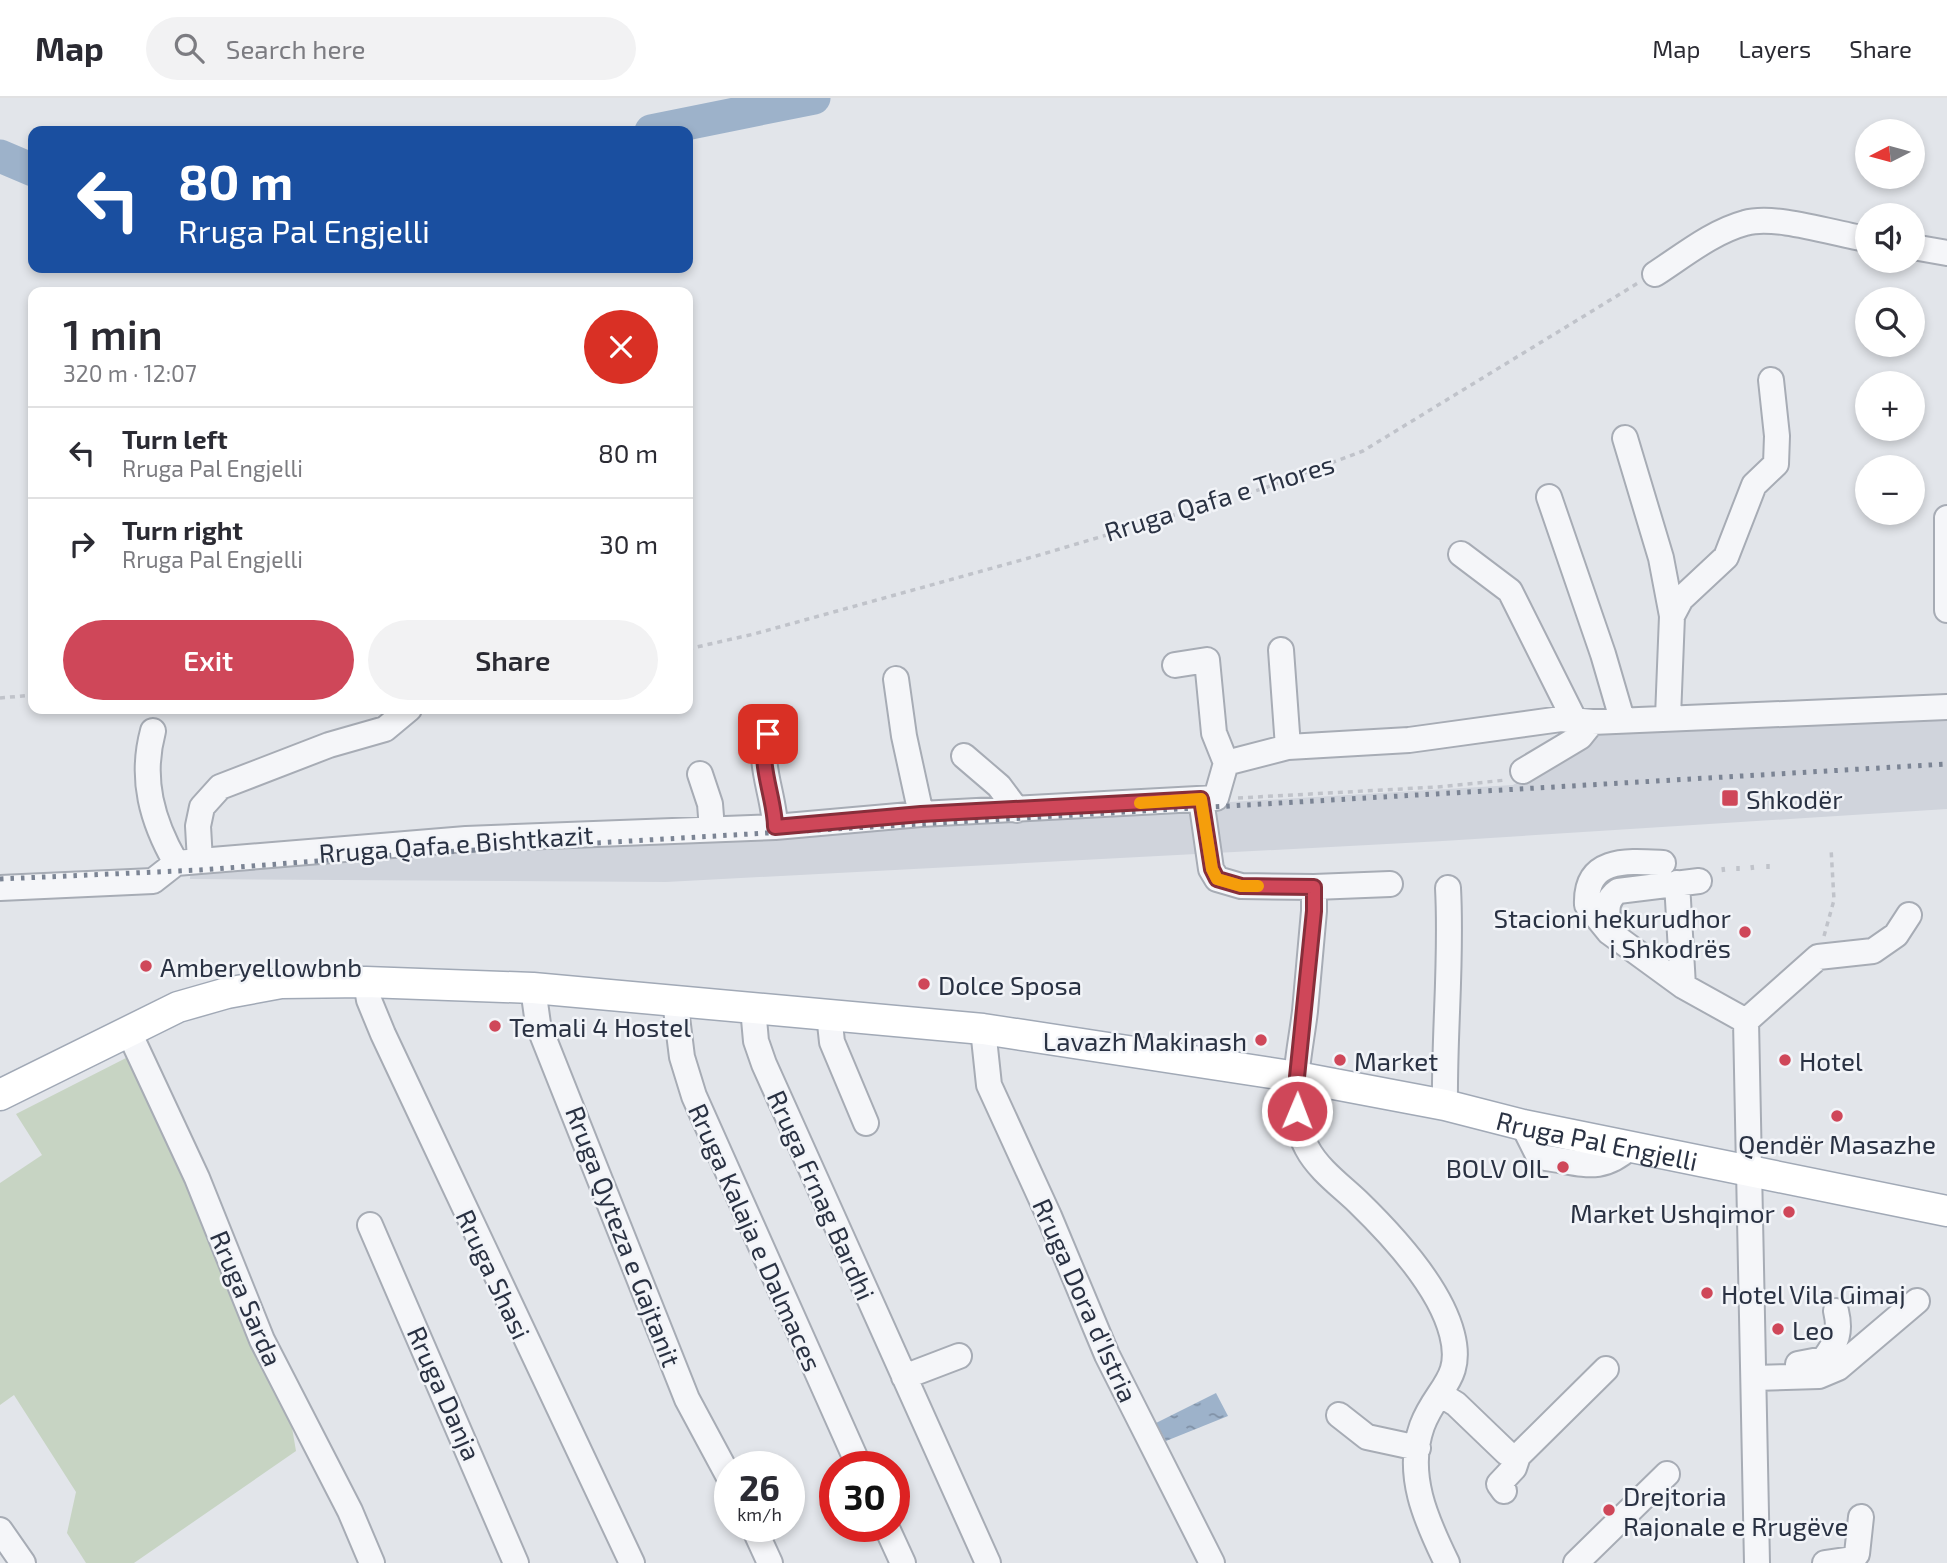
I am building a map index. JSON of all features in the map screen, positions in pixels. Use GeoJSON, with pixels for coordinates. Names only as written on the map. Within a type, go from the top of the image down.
{"type":"FeatureCollection","features":[{"type":"Feature","properties":{"kind":"main road","name":"Rruga Pal Engjelli"},"geometry":{"type":"LineString","coordinates":[[0,1095],[178,1007],[227,993],[281,983],[366,982],[533,988],[983,1030],[1297,1077],[1445,1105],[1523,1125],[1947,1211]]}},
{"type":"Feature","properties":{"kind":"street"},"geometry":{"type":"LineString","coordinates":[[1655,274],[1723,232],[1745,223],[1776,222],[1855,237]]}},
{"type":"Feature","properties":{"kind":"street"},"geometry":{"type":"LineString","coordinates":[[1925,249],[1947,253]]}},
{"type":"Feature","properties":{"kind":"street"},"geometry":{"type":"LineString","coordinates":[[1672,616],[1681,599],[1726,557],[1754,485],[1776,464],[1777,436],[1771,380]]}},
{"type":"Feature","properties":{"kind":"street"},"geometry":{"type":"LineString","coordinates":[[1625,438],[1661,558],[1672,616],[1668,717]]}},
{"type":"Feature","properties":{"kind":"street"},"geometry":{"type":"LineString","coordinates":[[1549,497],[1603,654],[1622,719]]}},
{"type":"Feature","properties":{"kind":"street"},"geometry":{"type":"LineString","coordinates":[[1947,518],[1947,610]]}},
{"type":"Feature","properties":{"kind":"street"},"geometry":{"type":"LineString","coordinates":[[1461,554],[1510,591],[1583,722],[1580,737],[1523,771]]}},
{"type":"Feature","properties":{"kind":"street"},"geometry":{"type":"LineString","coordinates":[[1281,650],[1287,747]]}},
{"type":"Feature","properties":{"kind":"street"},"geometry":{"type":"LineString","coordinates":[[1175,665],[1207,660],[1214,733],[1226,764]]}},
{"type":"Feature","properties":{"kind":"street"},"geometry":{"type":"LineString","coordinates":[[896,679],[904,736],[921,814]]}},
{"type":"Feature","properties":{"kind":"street"},"geometry":{"type":"LineString","coordinates":[[1391,884],[1241,886],[1217,879],[1212,869],[1208,799],[1226,764],[1287,747],[1409,740],[1527,722],[1947,707]]}},
{"type":"Feature","properties":{"kind":"street"},"geometry":{"type":"LineString","coordinates":[[153,731],[146,784],[162,839],[188,862],[202,807],[220,787],[329,745],[385,729],[403,714]]}},
{"type":"Feature","properties":{"kind":"street"},"geometry":{"type":"LineString","coordinates":[[768,734],[763,751],[771,787],[775,827]]}},
{"type":"Feature","properties":{"kind":"street"},"geometry":{"type":"LineString","coordinates":[[964,756],[999,786],[1017,810]]}},
{"type":"Feature","properties":{"kind":"street"},"geometry":{"type":"LineString","coordinates":[[700,774],[710,804],[712,829]]}},
{"type":"Feature","properties":{"kind":"street","name":"Rruga Qafa e Bishtkazit"},"geometry":{"type":"LineString","coordinates":[[0,888],[153,881],[188,862],[466,839],[775,827],[921,814],[1208,799]]}},
{"type":"Feature","properties":{"kind":"street"},"geometry":{"type":"LineString","coordinates":[[1683,986],[1679,876],[1613,865],[1593,875],[1588,884],[1587,905],[1609,932],[1683,986],[1746,1021]]}},
{"type":"Feature","properties":{"kind":"street"},"geometry":{"type":"LineString","coordinates":[[1314,887],[1314,911],[1297,1077],[1297,1111],[1306,1147],[1406,1256],[1430,1285],[1443,1311],[1456,1353],[1454,1372],[1421,1428],[1417,1489],[1426,1521],[1447,1563]]}},
{"type":"Feature","properties":{"kind":"street"},"geometry":{"type":"LineString","coordinates":[[1445,1105],[1450,943],[1448,888]]}},
{"type":"Feature","properties":{"kind":"street"},"geometry":{"type":"LineString","coordinates":[[1746,1021],[1818,957],[1873,951],[1896,935],[1909,915]]}},
{"type":"Feature","properties":{"kind":"street","name":"Rruga Shasi"},"geometry":{"type":"LineString","coordinates":[[366,982],[369,1000],[383,1034],[632,1563]]}},
{"type":"Feature","properties":{"kind":"street","name":"Rruga Qyteza e Gajtanit"},"geometry":{"type":"LineString","coordinates":[[533,988],[538,1024],[687,1399],[715,1451]]}},
{"type":"Feature","properties":{"kind":"street","name":"Rruga Kalaja e Dalmaces"},"geometry":{"type":"LineString","coordinates":[[675,1001],[682,1057],[694,1096],[852,1451]]}},
{"type":"Feature","properties":{"kind":"street","name":"Rruga Frnag Bardhi"},"geometry":{"type":"LineString","coordinates":[[753,1008],[756,1041],[764,1064],[988,1563]]}},
{"type":"Feature","properties":{"kind":"street"},"geometry":{"type":"LineString","coordinates":[[829,1014],[832,1042],[866,1123]]}},
{"type":"Feature","properties":{"kind":"street"},"geometry":{"type":"LineString","coordinates":[[1746,1021],[1751,1171],[1756,1563]]}},
{"type":"Feature","properties":{"kind":"street","name":"Rruga Sarda"},"geometry":{"type":"LineString","coordinates":[[128,1030],[197,1178],[262,1340],[350,1511],[372,1563]]}},
{"type":"Feature","properties":{"kind":"street","name":"Rruga Dora d'Istria"},"geometry":{"type":"LineString","coordinates":[[983,1030],[989,1085],[1049,1216],[1107,1355],[1212,1563]]}},
{"type":"Feature","properties":{"kind":"street","name":"Rruga Danja"},"geometry":{"type":"LineString","coordinates":[[370,1225],[475,1462],[516,1563]]}},
{"type":"Feature","properties":{"kind":"street"},"geometry":{"type":"LineString","coordinates":[[1754,1372],[1819,1376],[1838,1368],[1917,1301]]}},
{"type":"Feature","properties":{"kind":"street"},"geometry":{"type":"LineString","coordinates":[[1754,1372],[1824,1359],[1835,1345],[1840,1330],[1836,1311]]}},
{"type":"Feature","properties":{"kind":"street"},"geometry":{"type":"LineString","coordinates":[[904,1377],[959,1356]]}},
{"type":"Feature","properties":{"kind":"street"},"geometry":{"type":"LineString","coordinates":[[1504,1490],[1499,1483],[1514,1468],[1518,1456],[1606,1369]]}},
{"type":"Feature","properties":{"kind":"street"},"geometry":{"type":"LineString","coordinates":[[1440,1394],[1456,1404],[1507,1453],[1518,1456]]}},
{"type":"Feature","properties":{"kind":"street"},"geometry":{"type":"LineString","coordinates":[[1339,1415],[1349,1420],[1367,1437],[1418,1448]]}},
{"type":"Feature","properties":{"kind":"street"},"geometry":{"type":"LineString","coordinates":[[1576,1563],[1668,1474]]}},
{"type":"Feature","properties":{"kind":"street"},"geometry":{"type":"LineString","coordinates":[[1825,1563],[1852,1559],[1857,1554],[1861,1517]]}},
{"type":"Feature","properties":{"kind":"street"},"geometry":{"type":"LineString","coordinates":[[0,1530],[23,1563]]}},
{"type":"Feature","properties":{"kind":"street"},"geometry":{"type":"LineString","coordinates":[[760,1542],[770,1563]]}},
{"type":"Feature","properties":{"kind":"street"},"geometry":{"type":"LineString","coordinates":[[893,1542],[902,1563]]}},
{"type":"Feature","properties":{"kind":"path","name":"Rruga Qafa e Thores"},"geometry":{"type":"LineString","coordinates":[[693,648],[754,634],[1036,556],[1265,488],[1332,463],[1388,439],[1600,304],[1655,274]]}},
{"type":"Feature","properties":{"kind":"path"},"geometry":{"type":"LineString","coordinates":[[0,698],[28,695]]}},
{"type":"Feature","properties":{"kind":"path"},"geometry":{"type":"LineString","coordinates":[[1208,799],[1489,783],[1523,771]]}},
{"type":"Feature","properties":{"kind":"path"},"geometry":{"type":"LineString","coordinates":[[1818,957],[1833,900],[1831,848]]}},
{"type":"Feature","properties":{"kind":"path"},"geometry":{"type":"LineString","coordinates":[[1768,864],[1768,872]]}},
{"type":"Feature","properties":{"kind":"path"},"geometry":{"type":"LineString","coordinates":[[1752,865],[1752,873]]}},
{"type":"Feature","properties":{"kind":"path"},"geometry":{"type":"LineString","coordinates":[[1738,866],[1738,874]]}},
{"type":"Feature","properties":{"kind":"path"},"geometry":{"type":"LineString","coordinates":[[1723,867],[1724,875]]}},
{"type":"Feature","properties":{"kind":"shaded area"},"geometry":{"type":"Polygon","coordinates":[[[1947,717],[1947,809],[1443,841],[666,882],[190,879],[191,865],[1513,785],[1599,732],[1947,717]]]}},
{"type":"Feature","properties":{"kind":"green space"},"geometry":{"type":"Polygon","coordinates":[[[126,1058],[147,1081],[289,1410],[296,1451],[134,1563],[86,1563],[67,1533],[76,1492],[14,1395],[0,1405],[0,1183],[42,1155],[16,1114],[126,1058]]]}},
{"type":"Feature","properties":{"kind":"water"},"geometry":{"type":"Polygon","coordinates":[[[1216,1393],[1228,1416],[1166,1441],[1156,1423],[1216,1393]]]}},
{"type":"Feature","properties":{"kind":"waterway"},"geometry":{"type":"LineString","coordinates":[[676,126],[814,98]]}},
{"type":"Feature","properties":{"kind":"waterway"},"geometry":{"type":"LineString","coordinates":[[0,156],[28,168]]}},
{"type":"Feature","properties":{"kind":"railway"},"geometry":{"type":"LineString","coordinates":[[0,879],[200,870],[408,854],[1947,764]]}},
{"type":"Feature","properties":{"kind":"slow traffic"},"geometry":{"type":"LineString","coordinates":[[1140,803],[1201,799],[1212,869],[1217,879],[1241,886],[1258,886]]}},
{"type":"Feature","properties":{"kind":"place","name":"Shkodër"},"geometry":{"type":"Point","coordinates":[1730,798]}},
{"type":"Feature","properties":{"kind":"place","name":"Stacioni hekurudhor i Shkodrës"},"geometry":{"type":"Point","coordinates":[1745,932]}},
{"type":"Feature","properties":{"kind":"place","name":"Amberyellowbnb"},"geometry":{"type":"Point","coordinates":[146,966]}},
{"type":"Feature","properties":{"kind":"place","name":"Dolce Sposa"},"geometry":{"type":"Point","coordinates":[924,984]}},
{"type":"Feature","properties":{"kind":"place","name":"Temali 4 Hostel"},"geometry":{"type":"Point","coordinates":[495,1026]}},
{"type":"Feature","properties":{"kind":"place","name":"Lavazh Makinash"},"geometry":{"type":"Point","coordinates":[1261,1040]}},
{"type":"Feature","properties":{"kind":"place","name":"Market"},"geometry":{"type":"Point","coordinates":[1340,1060]}},
{"type":"Feature","properties":{"kind":"place","name":"Hotel"},"geometry":{"type":"Point","coordinates":[1785,1060]}},
{"type":"Feature","properties":{"kind":"place","name":"Qendër Masazhe"},"geometry":{"type":"Point","coordinates":[1837,1116]}},
{"type":"Feature","properties":{"kind":"place","name":"BOLV OIL"},"geometry":{"type":"Point","coordinates":[1563,1167]}},
{"type":"Feature","properties":{"kind":"place","name":"Market Ushqimor"},"geometry":{"type":"Point","coordinates":[1789,1212]}},
{"type":"Feature","properties":{"kind":"place","name":"Hotel Vila Gimaj"},"geometry":{"type":"Point","coordinates":[1707,1293]}},
{"type":"Feature","properties":{"kind":"place","name":"Leo"},"geometry":{"type":"Point","coordinates":[1778,1329]}},
{"type":"Feature","properties":{"kind":"place","name":"Drejtoria Rajonale e Rrugëve"},"geometry":{"type":"Point","coordinates":[1609,1510]}},
{"type":"Feature","properties":{"kind":"route"},"geometry":{"type":"LineString","coordinates":[[768,734],[763,751],[771,787],[775,827],[921,814],[1201,799],[1212,869],[1217,879],[1241,886],[1314,887],[1314,911],[1297,1077],[1297,1111]]}}]}
